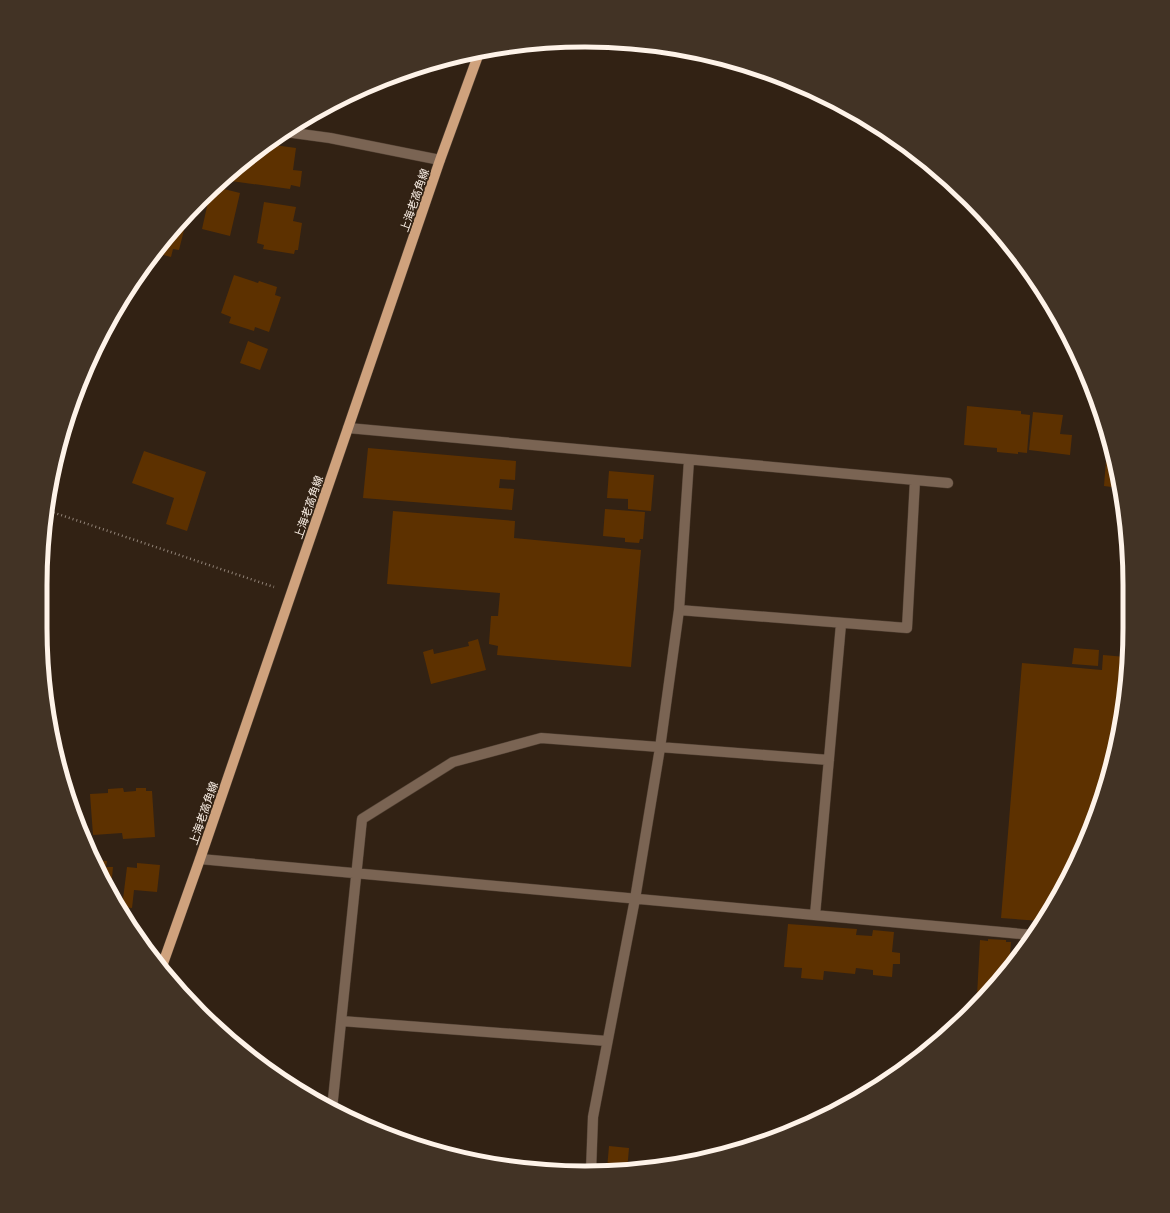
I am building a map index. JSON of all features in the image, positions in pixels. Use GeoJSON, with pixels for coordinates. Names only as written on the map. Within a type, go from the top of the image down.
{"type":"FeatureCollection","features":[{"type":"Feature","properties":{"kind":"main road","name":"上海老高角線"},"geometry":{"type":"LineString","coordinates":[[163,962],[292,593],[440,160],[477,58]]}},
{"type":"Feature","properties":{"kind":"street"},"geometry":{"type":"LineString","coordinates":[[294,133],[330,138],[440,160]]}},
{"type":"Feature","properties":{"kind":"street"},"geometry":{"type":"LineString","coordinates":[[348,428],[948,483]]}},
{"type":"Feature","properties":{"kind":"street"},"geometry":{"type":"LineString","coordinates":[[591,1166],[593,1117],[635,899],[660,748],[679,610],[689,460]]}},
{"type":"Feature","properties":{"kind":"street"},"geometry":{"type":"LineString","coordinates":[[679,610],[841,624],[908,628],[915,480]]}},
{"type":"Feature","properties":{"kind":"street"},"geometry":{"type":"LineString","coordinates":[[815,915],[841,624]]}},
{"type":"Feature","properties":{"kind":"street"},"geometry":{"type":"LineString","coordinates":[[333,1103],[362,819],[453,762],[541,738],[829,760]]}},
{"type":"Feature","properties":{"kind":"street"},"geometry":{"type":"LineString","coordinates":[[200,859],[1027,934]]}},
{"type":"Feature","properties":{"kind":"street"},"geometry":{"type":"LineString","coordinates":[[341,1021],[607,1042]]}},
{"type":"Feature","properties":{"kind":"path"},"geometry":{"type":"LineString","coordinates":[[52,512],[292,593]]}},
{"type":"Feature","properties":{"kind":"building"},"geometry":{"type":"Polygon","coordinates":[[[276,145],[296,148],[293,170],[302,171],[300,187],[291,185],[290,189],[231,181],[257,158],[276,145]]]}},
{"type":"Feature","properties":{"kind":"building"},"geometry":{"type":"Polygon","coordinates":[[[222,189],[240,193],[230,236],[202,229],[208,202],[222,189]]]}},
{"type":"Feature","properties":{"kind":"building"},"geometry":{"type":"Polygon","coordinates":[[[264,202],[296,207],[293,221],[302,223],[298,250],[295,250],[294,254],[263,249],[264,245],[257,243],[264,202]]]}},
{"type":"Feature","properties":{"kind":"building"},"geometry":{"type":"Polygon","coordinates":[[[185,226],[179,250],[173,249],[171,257],[160,254],[185,226]]]}},
{"type":"Feature","properties":{"kind":"building"},"geometry":{"type":"Polygon","coordinates":[[[234,275],[258,283],[259,281],[277,287],[275,295],[281,297],[269,332],[255,327],[254,331],[229,323],[231,317],[221,313],[234,275]]]}},
{"type":"Feature","properties":{"kind":"building"},"geometry":{"type":"Polygon","coordinates":[[[248,341],[268,349],[260,370],[240,363],[248,341]]]}},
{"type":"Feature","properties":{"kind":"building"},"geometry":{"type":"Polygon","coordinates":[[[967,406],[1021,411],[1021,414],[1030,415],[1027,453],[1018,452],[1018,454],[997,452],[997,448],[964,445],[967,406]]]}},
{"type":"Feature","properties":{"kind":"building"},"geometry":{"type":"Polygon","coordinates":[[[1033,412],[1063,415],[1060,434],[1072,435],[1070,455],[1029,450],[1033,412]]]}},
{"type":"Feature","properties":{"kind":"building"},"geometry":{"type":"Polygon","coordinates":[[[368,448],[516,461],[515,480],[500,479],[499,488],[514,489],[512,510],[363,498],[368,448]]]}},
{"type":"Feature","properties":{"kind":"building"},"geometry":{"type":"Polygon","coordinates":[[[144,451],[206,472],[187,531],[166,524],[174,498],[132,483],[144,451]]]}},
{"type":"Feature","properties":{"kind":"building"},"geometry":{"type":"Polygon","coordinates":[[[1107,453],[1114,487],[1104,486],[1107,453]]]}},
{"type":"Feature","properties":{"kind":"building"},"geometry":{"type":"Polygon","coordinates":[[[609,471],[654,475],[651,511],[628,509],[628,499],[607,498],[609,471]]]}},
{"type":"Feature","properties":{"kind":"building"},"geometry":{"type":"Polygon","coordinates":[[[605,509],[645,512],[643,539],[640,539],[639,543],[625,542],[625,538],[603,536],[605,509]]]}},
{"type":"Feature","properties":{"kind":"building"},"geometry":{"type":"Polygon","coordinates":[[[393,511],[515,521],[514,538],[641,550],[631,667],[497,655],[498,646],[489,644],[491,616],[498,616],[500,593],[387,584],[393,511]]]}},
{"type":"Feature","properties":{"kind":"building"},"geometry":{"type":"Polygon","coordinates":[[[478,639],[486,670],[431,684],[423,652],[433,649],[434,654],[469,646],[468,642],[478,639]]]}},
{"type":"Feature","properties":{"kind":"building"},"geometry":{"type":"Polygon","coordinates":[[[1074,648],[1099,650],[1098,666],[1072,664],[1074,648]]]}},
{"type":"Feature","properties":{"kind":"building"},"geometry":{"type":"Polygon","coordinates":[[[1103,655],[1122,657],[1113,733],[1105,767],[1082,834],[1068,866],[1036,921],[1001,918],[1022,663],[1102,670],[1103,655]]]}},
{"type":"Feature","properties":{"kind":"building"},"geometry":{"type":"Polygon","coordinates":[[[123,788],[124,792],[136,791],[136,788],[146,788],[146,791],[152,791],[155,837],[123,839],[122,833],[93,835],[90,794],[108,793],[108,789],[123,788]]]}},
{"type":"Feature","properties":{"kind":"building"},"geometry":{"type":"Polygon","coordinates":[[[100,860],[107,861],[106,867],[113,867],[111,883],[100,860]]]}},
{"type":"Feature","properties":{"kind":"building"},"geometry":{"type":"Polygon","coordinates":[[[137,863],[160,865],[157,892],[134,890],[132,908],[126,907],[123,903],[127,867],[137,868],[137,863]]]}},
{"type":"Feature","properties":{"kind":"building"},"geometry":{"type":"Polygon","coordinates":[[[788,924],[857,929],[856,935],[872,936],[873,930],[894,932],[892,952],[900,953],[900,964],[893,964],[892,977],[873,975],[873,970],[856,968],[855,974],[824,971],[823,980],[801,978],[802,968],[784,967],[788,924]]]}},
{"type":"Feature","properties":{"kind":"building"},"geometry":{"type":"Polygon","coordinates":[[[988,939],[1006,940],[1006,942],[1011,942],[1010,959],[977,995],[980,940],[988,941],[988,939]]]}},
{"type":"Feature","properties":{"kind":"building"},"geometry":{"type":"Polygon","coordinates":[[[1011,952],[1015,952],[1012,956],[1011,958],[1011,952]]]}},
{"type":"Feature","properties":{"kind":"building"},"geometry":{"type":"Polygon","coordinates":[[[609,1146],[629,1148],[628,1164],[607,1165],[609,1146]]]}},
{"type":"Feature","properties":{"kind":"building"},"geometry":{"type":"Polygon","coordinates":[[[638,1161],[649,1162],[638,1163],[638,1161]]]}}]}
